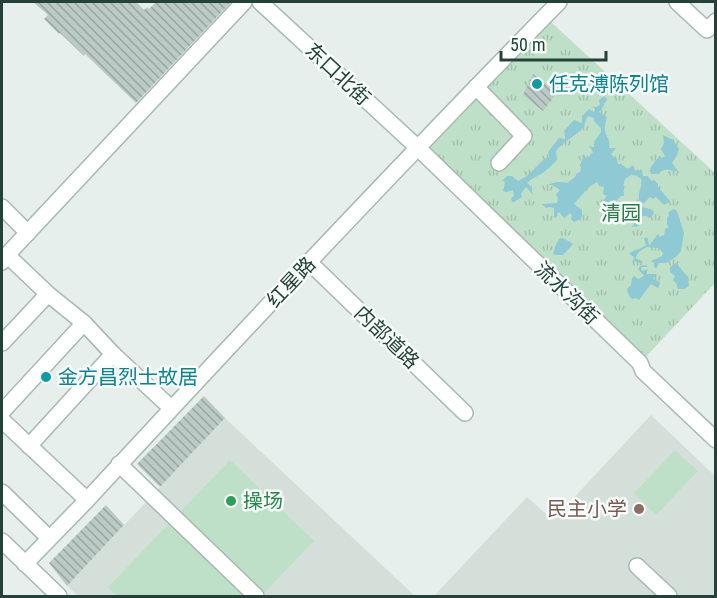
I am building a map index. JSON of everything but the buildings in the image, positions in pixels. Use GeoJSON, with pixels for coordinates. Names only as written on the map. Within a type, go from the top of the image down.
{"type":"FeatureCollection","features":[{"type":"Feature","properties":{"kind":"street"},"geometry":{"type":"LineString","coordinates":[[171,408],[113,354],[84,323],[4,258],[244,2]]}},
{"type":"Feature","properties":{"kind":"street","name":"东口北街"},"geometry":{"type":"LineString","coordinates":[[260,2],[417,147]]}},
{"type":"Feature","properties":{"kind":"street","name":"红星路"},"geometry":{"type":"LineString","coordinates":[[25,564],[417,147],[559,2]]}},
{"type":"Feature","properties":{"kind":"street"},"geometry":{"type":"LineString","coordinates":[[677,2],[707,30],[716,21]]}},
{"type":"Feature","properties":{"kind":"street"},"geometry":{"type":"LineString","coordinates":[[476,87],[524,136],[499,163]]}},
{"type":"Feature","properties":{"kind":"street","name":"流水沟街"},"geometry":{"type":"LineString","coordinates":[[417,147],[640,363],[643,371],[716,440]]}},
{"type":"Feature","properties":{"kind":"street"},"geometry":{"type":"LineString","coordinates":[[2,207],[28,233]]}},
{"type":"Feature","properties":{"kind":"street","name":"内部道路"},"geometry":{"type":"LineString","coordinates":[[309,262],[465,413]]}},
{"type":"Feature","properties":{"kind":"street"},"geometry":{"type":"LineString","coordinates":[[2,343],[48,294]]}},
{"type":"Feature","properties":{"kind":"street"},"geometry":{"type":"LineString","coordinates":[[2,412],[84,323]]}},
{"type":"Feature","properties":{"kind":"street"},"geometry":{"type":"LineString","coordinates":[[29,446],[113,354]]}},
{"type":"Feature","properties":{"kind":"street"},"geometry":{"type":"LineString","coordinates":[[2,420],[87,500]]}},
{"type":"Feature","properties":{"kind":"street"},"geometry":{"type":"LineString","coordinates":[[119,464],[256,597]]}},
{"type":"Feature","properties":{"kind":"street"},"geometry":{"type":"LineString","coordinates":[[2,492],[49,538]]}},
{"type":"Feature","properties":{"kind":"street"},"geometry":{"type":"LineString","coordinates":[[2,541],[59,597]]}},
{"type":"Feature","properties":{"kind":"street"},"geometry":{"type":"LineString","coordinates":[[637,566],[669,597]]}},
{"type":"Feature","properties":{"kind":"shaded area","name":"民主小学"},"geometry":{"type":"Polygon","coordinates":[[[651,415],[715,476],[715,596],[434,596],[527,497],[553,520],[651,415]]]}},
{"type":"Feature","properties":{"kind":"shaded area"},"geometry":{"type":"Polygon","coordinates":[[[225,418],[415,596],[78,596],[67,586],[225,418]]]}},
{"type":"Feature","properties":{"kind":"green space","name":"清园"},"geometry":{"type":"Polygon","coordinates":[[[548,12],[552,23],[715,173],[715,283],[640,363],[417,147],[548,12]]]}},
{"type":"Feature","properties":{"kind":"green space"},"geometry":{"type":"Polygon","coordinates":[[[675,450],[698,471],[656,515],[634,493],[675,450]]]}},
{"type":"Feature","properties":{"kind":"green space","name":"操场"},"geometry":{"type":"Polygon","coordinates":[[[230,460],[314,541],[261,596],[117,596],[108,587],[230,460]]]}},
{"type":"Feature","properties":{"kind":"water"},"geometry":{"type":"Polygon","coordinates":[[[604,96],[607,99],[599,112],[607,117],[605,129],[609,148],[616,148],[611,154],[618,164],[628,169],[633,165],[637,172],[641,169],[643,176],[654,180],[670,201],[664,205],[656,197],[653,199],[650,197],[644,203],[640,203],[641,179],[631,175],[625,179],[624,196],[616,201],[610,201],[607,208],[603,207],[602,202],[607,196],[603,194],[604,187],[599,186],[597,182],[589,187],[574,204],[582,210],[579,220],[574,222],[570,213],[564,218],[558,212],[557,217],[554,218],[554,208],[546,208],[542,204],[557,203],[556,195],[560,190],[548,185],[558,182],[567,183],[580,172],[584,155],[587,159],[593,152],[589,146],[594,147],[594,142],[601,132],[594,118],[588,116],[581,130],[556,151],[557,160],[527,183],[532,187],[534,196],[526,187],[521,193],[522,197],[512,202],[513,190],[503,191],[505,183],[502,181],[507,176],[512,176],[518,181],[527,176],[549,157],[548,152],[559,138],[565,139],[564,131],[574,120],[582,123],[582,116],[589,109],[594,112],[593,107],[600,105],[599,100],[604,96]]]}},
{"type":"Feature","properties":{"kind":"water"},"geometry":{"type":"Polygon","coordinates":[[[663,135],[673,140],[679,149],[672,163],[678,171],[667,170],[659,174],[652,174],[650,172],[653,164],[659,157],[665,156],[661,149],[664,143],[663,135]]]}},
{"type":"Feature","properties":{"kind":"water"},"geometry":{"type":"Polygon","coordinates":[[[643,207],[653,210],[654,214],[649,218],[643,216],[639,226],[632,227],[639,216],[636,211],[643,207]]]}},
{"type":"Feature","properties":{"kind":"water"},"geometry":{"type":"Polygon","coordinates":[[[674,209],[677,211],[684,233],[681,251],[666,263],[659,263],[656,269],[651,261],[662,256],[663,253],[659,248],[647,247],[637,255],[636,259],[641,260],[641,263],[633,261],[634,257],[629,254],[646,245],[644,239],[646,237],[649,246],[658,234],[660,237],[664,235],[665,229],[669,227],[667,225],[668,212],[674,209]]]}},
{"type":"Feature","properties":{"kind":"water"},"geometry":{"type":"Polygon","coordinates":[[[561,238],[573,244],[563,255],[553,254],[557,243],[561,238]]]}},
{"type":"Feature","properties":{"kind":"water"},"geometry":{"type":"Polygon","coordinates":[[[676,263],[688,277],[689,286],[684,289],[678,289],[673,280],[675,276],[670,272],[670,267],[676,263]]]}},
{"type":"Feature","properties":{"kind":"water"},"geometry":{"type":"Polygon","coordinates":[[[640,266],[648,267],[642,267],[642,271],[648,269],[647,274],[657,274],[653,279],[660,282],[659,287],[651,284],[639,300],[632,299],[627,289],[634,276],[638,279],[644,276],[638,269],[640,266]]]}},
{"type":"Feature","properties":{"kind":"place","name":"任克溥陈列馆"},"geometry":{"type":"Point","coordinates":[537,84]}},
{"type":"Feature","properties":{"kind":"place","name":"金方昌烈士故居"},"geometry":{"type":"Point","coordinates":[46,377]}},
{"type":"Feature","properties":{"kind":"place","name":"操场"},"geometry":{"type":"Point","coordinates":[231,501]}},
{"type":"Feature","properties":{"kind":"place","name":"民主小学"},"geometry":{"type":"Point","coordinates":[639,509]}}]}
